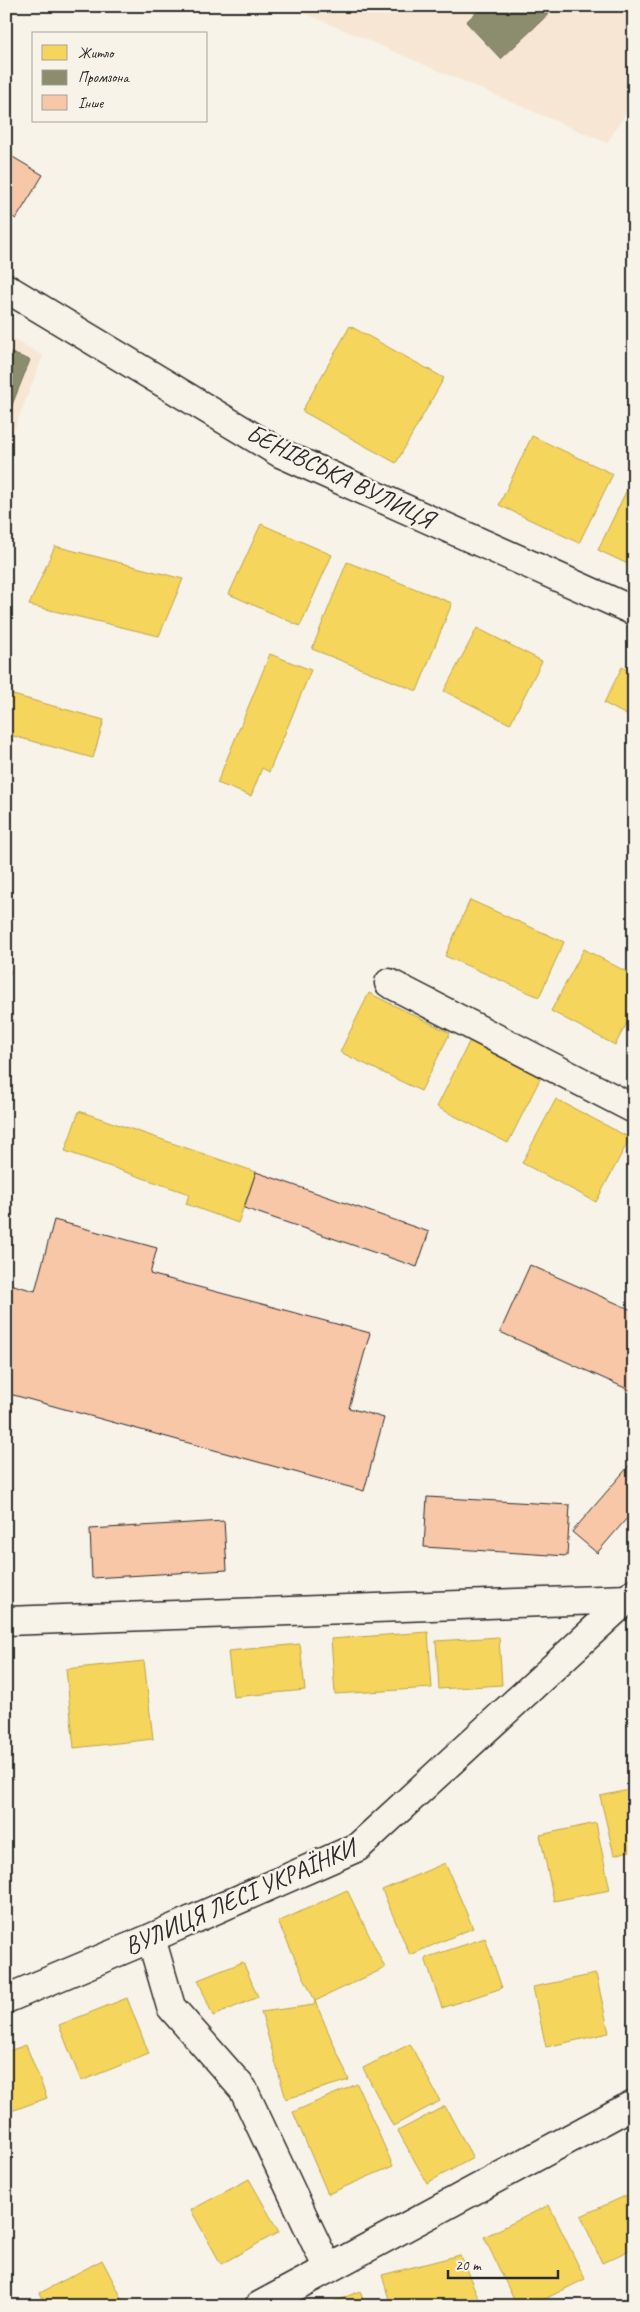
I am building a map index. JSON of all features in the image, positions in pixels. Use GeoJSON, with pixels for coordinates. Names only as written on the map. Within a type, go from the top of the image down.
{"type":"FeatureCollection","features":[{"type":"Feature","properties":{"kind":"street","name":"БЕНІВСЬКА ВУЛИЦЯ"},"geometry":{"type":"LineString","coordinates":[[6,288],[280,453],[634,610]]}},
{"type":"Feature","properties":{"kind":"street"},"geometry":{"type":"LineString","coordinates":[[389,982],[634,1109]]}},
{"type":"Feature","properties":{"kind":"street","name":"ВУЛИЦЯ ЛЕСІ УКРАЇНКИ"},"geometry":{"type":"LineString","coordinates":[[6,1621],[631,1596]]}},
{"type":"Feature","properties":{"kind":"street","name":"ВУЛИЦЯ ЛЕСІ УКРАЇНКИ"},"geometry":{"type":"LineString","coordinates":[[6,1999],[358,1847],[631,1596]]}},
{"type":"Feature","properties":{"kind":"street"},"geometry":{"type":"LineString","coordinates":[[151,1938],[171,2007],[243,2088],[328,2269]]}},
{"type":"Feature","properties":{"kind":"street"},"geometry":{"type":"LineString","coordinates":[[259,2306],[634,2104]]}},
{"type":"Feature","properties":{"kind":"shaded area"},"geometry":{"type":"Polygon","coordinates":[[[288,6],[634,6],[634,100],[607,143],[288,6]]]}},
{"type":"Feature","properties":{"kind":"shaded area"},"geometry":{"type":"Polygon","coordinates":[[[6,334],[43,356],[6,450],[6,334]]]}},
{"type":"Feature","properties":{"kind":"building: Житло"},"geometry":{"type":"Polygon","coordinates":[[[350,326],[444,378],[396,463],[302,411],[350,326]]]}},
{"type":"Feature","properties":{"kind":"building: Житло"},"geometry":{"type":"Polygon","coordinates":[[[532,436],[613,474],[579,543],[499,505],[532,436]]]}},
{"type":"Feature","properties":{"kind":"building: Житло"},"geometry":{"type":"Polygon","coordinates":[[[634,475],[634,561],[632,566],[598,550],[634,475]]]}},
{"type":"Feature","properties":{"kind":"building: Житло"},"geometry":{"type":"Polygon","coordinates":[[[261,524],[332,555],[300,626],[229,594],[261,524]]]}},
{"type":"Feature","properties":{"kind":"building: Житло"},"geometry":{"type":"Polygon","coordinates":[[[55,546],[183,579],[159,636],[29,605],[55,546]]]}},
{"type":"Feature","properties":{"kind":"building: Житло"},"geometry":{"type":"Polygon","coordinates":[[[347,562],[452,603],[417,691],[312,649],[347,562]]]}},
{"type":"Feature","properties":{"kind":"building: Житло"},"geometry":{"type":"Polygon","coordinates":[[[477,628],[542,661],[510,724],[444,691],[477,628]]]}},
{"type":"Feature","properties":{"kind":"building: Житло"},"geometry":{"type":"Polygon","coordinates":[[[270,654],[311,670],[269,772],[262,768],[251,796],[217,783],[270,654]]]}},
{"type":"Feature","properties":{"kind":"building: Житло"},"geometry":{"type":"Polygon","coordinates":[[[622,667],[634,673],[634,719],[604,703],[622,667]]]}},
{"type":"Feature","properties":{"kind":"building: Житло"},"geometry":{"type":"Polygon","coordinates":[[[6,693],[104,720],[93,758],[6,734],[6,693]]]}},
{"type":"Feature","properties":{"kind":"building: Житло"},"geometry":{"type":"Polygon","coordinates":[[[470,900],[564,942],[539,997],[445,956],[470,900]]]}},
{"type":"Feature","properties":{"kind":"building: Житло"},"geometry":{"type":"Polygon","coordinates":[[[584,949],[634,976],[634,1010],[615,1045],[551,1011],[584,949]]]}},
{"type":"Feature","properties":{"kind":"building: Житло"},"geometry":{"type":"Polygon","coordinates":[[[6,970],[11,971],[6,985],[6,970]]]}},
{"type":"Feature","properties":{"kind":"building: Житло"},"geometry":{"type":"Polygon","coordinates":[[[369,993],[450,1033],[421,1091],[340,1052],[369,993]]]}},
{"type":"Feature","properties":{"kind":"building: Житло"},"geometry":{"type":"Polygon","coordinates":[[[471,1038],[543,1073],[508,1143],[437,1107],[471,1038]]]}},
{"type":"Feature","properties":{"kind":"building: Житло"},"geometry":{"type":"Polygon","coordinates":[[[556,1099],[630,1138],[596,1202],[522,1163],[556,1099]]]}},
{"type":"Feature","properties":{"kind":"building: Житло"},"geometry":{"type":"Polygon","coordinates":[[[79,1111],[256,1172],[238,1223],[186,1204],[189,1194],[65,1151],[79,1111]]]}},
{"type":"Feature","properties":{"kind":"building: Житло"},"geometry":{"type":"Polygon","coordinates":[[[428,1632],[432,1688],[335,1694],[331,1639],[428,1632]]]}},
{"type":"Feature","properties":{"kind":"building: Житло"},"geometry":{"type":"Polygon","coordinates":[[[499,1637],[502,1685],[439,1689],[436,1641],[499,1637]]]}},
{"type":"Feature","properties":{"kind":"building: Житло"},"geometry":{"type":"Polygon","coordinates":[[[300,1644],[305,1690],[233,1697],[228,1651],[300,1644]]]}},
{"type":"Feature","properties":{"kind":"building: Житло"},"geometry":{"type":"Polygon","coordinates":[[[144,1661],[153,1739],[74,1748],[66,1669],[144,1661]]]}},
{"type":"Feature","properties":{"kind":"building: Житло"},"geometry":{"type":"Polygon","coordinates":[[[634,1789],[634,1850],[614,1855],[600,1796],[634,1789]]]}},
{"type":"Feature","properties":{"kind":"building: Житло"},"geometry":{"type":"Polygon","coordinates":[[[596,1823],[610,1890],[554,1901],[540,1835],[596,1823]]]}},
{"type":"Feature","properties":{"kind":"building: Житло"},"geometry":{"type":"Polygon","coordinates":[[[445,1863],[473,1928],[410,1955],[382,1890],[445,1863]]]}},
{"type":"Feature","properties":{"kind":"building: Житло"},"geometry":{"type":"Polygon","coordinates":[[[347,1890],[385,1968],[315,2001],[278,1922],[347,1890]]]}},
{"type":"Feature","properties":{"kind":"building: Житло"},"geometry":{"type":"Polygon","coordinates":[[[485,1938],[502,1988],[442,2008],[425,1958],[485,1938]]]}},
{"type":"Feature","properties":{"kind":"building: Житло"},"geometry":{"type":"Polygon","coordinates":[[[243,1962],[258,1997],[213,2016],[198,1980],[243,1962]]]}},
{"type":"Feature","properties":{"kind":"building: Житло"},"geometry":{"type":"Polygon","coordinates":[[[596,1974],[609,2033],[546,2047],[533,1987],[596,1974]]]}},
{"type":"Feature","properties":{"kind":"building: Житло"},"geometry":{"type":"Polygon","coordinates":[[[127,1998],[149,2054],[81,2081],[59,2025],[127,1998]]]}},
{"type":"Feature","properties":{"kind":"building: Житло"},"geometry":{"type":"Polygon","coordinates":[[[315,2001],[349,2080],[286,2099],[261,2012],[314,2005],[315,2001]]]}},
{"type":"Feature","properties":{"kind":"building: Житло"},"geometry":{"type":"Polygon","coordinates":[[[410,2044],[440,2101],[393,2126],[363,2068],[410,2044]]]}},
{"type":"Feature","properties":{"kind":"building: Житло"},"geometry":{"type":"Polygon","coordinates":[[[26,2045],[47,2098],[6,2113],[6,2052],[26,2045]]]}},
{"type":"Feature","properties":{"kind":"building: Житло"},"geometry":{"type":"Polygon","coordinates":[[[357,2084],[393,2166],[328,2194],[293,2112],[357,2084]]]}},
{"type":"Feature","properties":{"kind":"building: Житло"},"geometry":{"type":"Polygon","coordinates":[[[445,2106],[473,2158],[427,2183],[398,2131],[445,2106]]]}},
{"type":"Feature","properties":{"kind":"building: Житло"},"geometry":{"type":"Polygon","coordinates":[[[249,2179],[279,2232],[221,2264],[191,2210],[249,2179]]]}},
{"type":"Feature","properties":{"kind":"building: Житло"},"geometry":{"type":"Polygon","coordinates":[[[634,2192],[634,2248],[602,2263],[581,2216],[634,2192]]]}},
{"type":"Feature","properties":{"kind":"building: Житло"},"geometry":{"type":"Polygon","coordinates":[[[549,2205],[585,2279],[531,2306],[517,2306],[484,2237],[549,2205]]]}},
{"type":"Feature","properties":{"kind":"building: Житло"},"geometry":{"type":"Polygon","coordinates":[[[460,2255],[482,2306],[391,2306],[382,2275],[460,2255]]]}},
{"type":"Feature","properties":{"kind":"building: Житло"},"geometry":{"type":"Polygon","coordinates":[[[102,2260],[126,2306],[47,2306],[40,2293],[102,2260]]]}},
{"type":"Feature","properties":{"kind":"building: Житло"},"geometry":{"type":"Polygon","coordinates":[[[360,2291],[365,2306],[324,2306],[360,2291]]]}},
{"type":"Feature","properties":{"kind":"building: Промзона"},"geometry":{"type":"Polygon","coordinates":[[[483,6],[557,6],[501,59],[466,22],[483,6]]]}},
{"type":"Feature","properties":{"kind":"building: Промзона"},"geometry":{"type":"Polygon","coordinates":[[[6,351],[30,360],[6,420],[6,351]]]}},
{"type":"Feature","properties":{"kind":"building: Інше"},"geometry":{"type":"Polygon","coordinates":[[[6,153],[43,175],[16,219],[6,213],[6,153]]]}},
{"type":"Feature","properties":{"kind":"building: Інше"},"geometry":{"type":"Polygon","coordinates":[[[256,1172],[429,1232],[417,1267],[244,1208],[256,1172]]]}},
{"type":"Feature","properties":{"kind":"building: Інше"},"geometry":{"type":"Polygon","coordinates":[[[54,1220],[157,1248],[150,1274],[370,1333],[349,1408],[384,1418],[364,1491],[6,1393],[6,1283],[35,1291],[54,1220]]]}},
{"type":"Feature","properties":{"kind":"building: Інше"},"geometry":{"type":"Polygon","coordinates":[[[530,1265],[634,1311],[634,1392],[500,1332],[530,1265]]]}},
{"type":"Feature","properties":{"kind":"building: Інше"},"geometry":{"type":"Polygon","coordinates":[[[634,1460],[634,1510],[597,1553],[572,1532],[634,1460]]]}},
{"type":"Feature","properties":{"kind":"building: Інше"},"geometry":{"type":"Polygon","coordinates":[[[427,1497],[570,1505],[567,1556],[424,1547],[427,1497]]]}},
{"type":"Feature","properties":{"kind":"building: Інше"},"geometry":{"type":"Polygon","coordinates":[[[224,1521],[227,1570],[92,1578],[90,1529],[224,1521]]]}}]}
